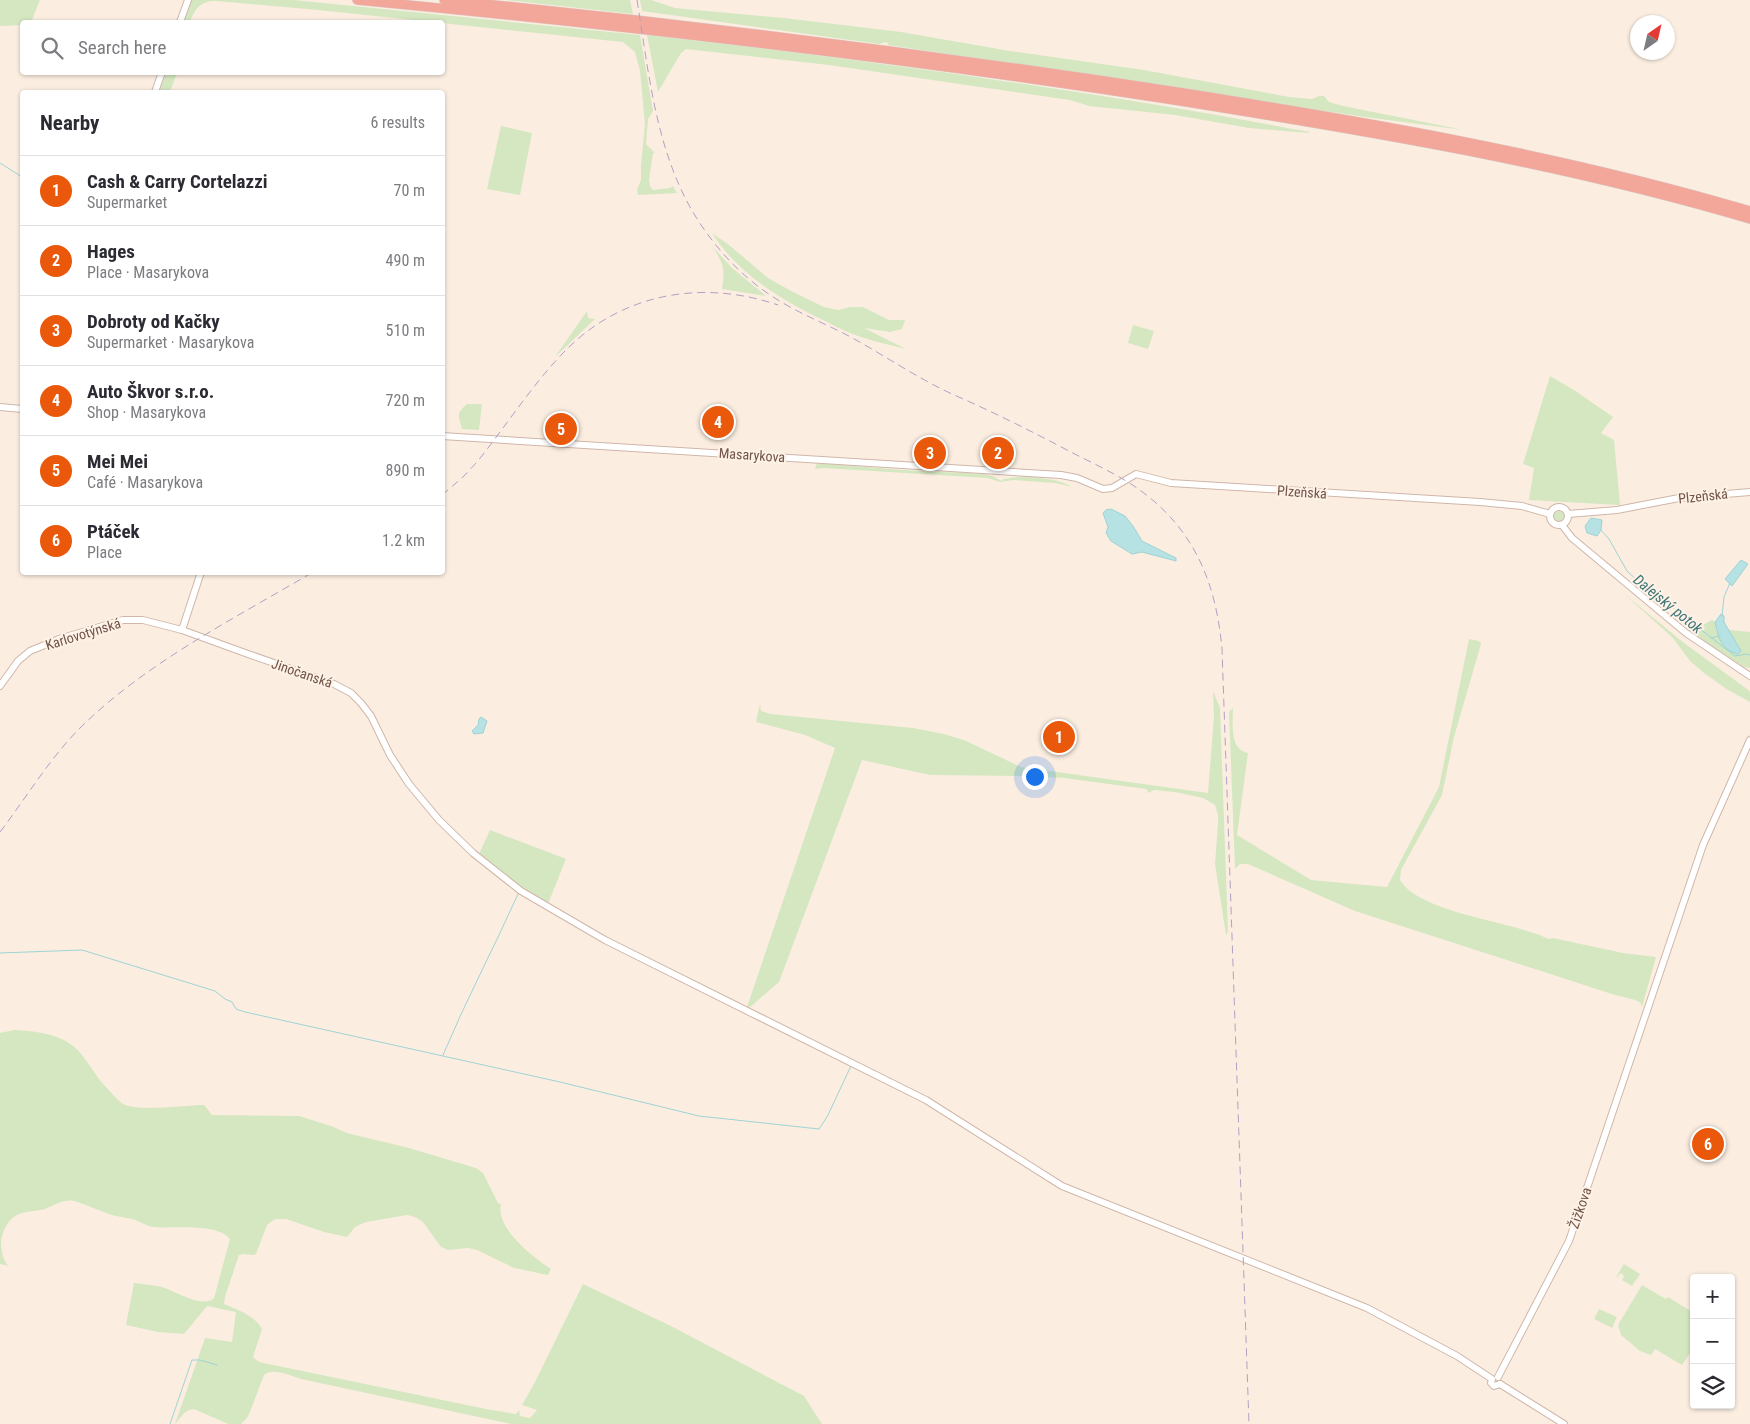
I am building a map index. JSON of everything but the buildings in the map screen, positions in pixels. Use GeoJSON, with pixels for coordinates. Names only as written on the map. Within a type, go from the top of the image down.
{"type":"FeatureCollection","features":[{"type":"Feature","properties":{"kind":"highway"},"geometry":{"type":"LineString","coordinates":[[357,0],[508,14],[818,50],[986,72],[1263,114],[1447,146],[1544,166],[1632,186],[1750,219]]}},
{"type":"Feature","properties":{"kind":"highway"},"geometry":{"type":"LineString","coordinates":[[444,0],[650,21],[820,42],[988,64],[1267,106],[1546,158],[1673,189],[1750,211]]}},
{"type":"Feature","properties":{"kind":"street"},"geometry":{"type":"LineString","coordinates":[[181,20],[188,0]]}},
{"type":"Feature","properties":{"kind":"street"},"geometry":{"type":"LineString","coordinates":[[156,90],[161,75]]}},
{"type":"Feature","properties":{"kind":"street"},"geometry":{"type":"LineString","coordinates":[[0,407],[20,409]]}},
{"type":"Feature","properties":{"kind":"street","name":"Masarykova"},"geometry":{"type":"LineString","coordinates":[[445,436],[1061,475]]}},
{"type":"Feature","properties":{"kind":"street","name":"Plzeňská"},"geometry":{"type":"LineString","coordinates":[[1061,475],[1077,478],[1103,489],[1112,488],[1132,475],[1141,474],[1171,483],[1480,502],[1522,506],[1550,514]]}},
{"type":"Feature","properties":{"kind":"street","name":"Plzeňská"},"geometry":{"type":"LineString","coordinates":[[1562,525],[1554,524],[1550,519],[1550,514],[1554,509],[1560,507],[1568,514],[1617,510],[1679,498],[1750,492]]}},
{"type":"Feature","properties":{"kind":"street"},"geometry":{"type":"LineString","coordinates":[[1568,514],[1567,521],[1562,525],[1572,538],[1686,633],[1750,676]]}},
{"type":"Feature","properties":{"kind":"street"},"geometry":{"type":"LineString","coordinates":[[182,630],[200,575]]}},
{"type":"Feature","properties":{"kind":"street","name":"Karlovotýnská"},"geometry":{"type":"LineString","coordinates":[[0,686],[18,661],[30,650],[59,639],[123,620],[143,620],[182,630]]}},
{"type":"Feature","properties":{"kind":"street","name":"Jinočanská"},"geometry":{"type":"LineString","coordinates":[[182,630],[334,684],[351,693],[371,716],[390,755],[409,784],[427,806],[473,853],[521,891],[604,940],[926,1100],[1062,1186],[1367,1308],[1495,1378]]}},
{"type":"Feature","properties":{"kind":"street","name":"Žižkova"},"geometry":{"type":"LineString","coordinates":[[1495,1378],[1569,1241],[1703,845],[1750,740]]}},
{"type":"Feature","properties":{"kind":"street"},"geometry":{"type":"LineString","coordinates":[[1495,1378],[1500,1379],[1500,1384],[1564,1424]]}},
{"type":"Feature","properties":{"kind":"green space"},"geometry":{"type":"Polygon","coordinates":[[[0,0],[40,0],[32,20],[20,20],[20,25],[0,26],[0,0]]]}},
{"type":"Feature","properties":{"kind":"green space"},"geometry":{"type":"Polygon","coordinates":[[[192,0],[294,0],[640,35],[653,111],[648,119],[646,144],[655,153],[653,153],[649,180],[650,186],[653,190],[673,186],[677,193],[638,195],[637,190],[641,180],[645,124],[640,71],[635,52],[623,42],[445,23],[445,20],[413,20],[216,1],[202,4],[196,10],[191,20],[184,20],[192,0]]]}},
{"type":"Feature","properties":{"kind":"green space"},"geometry":{"type":"Polygon","coordinates":[[[506,0],[630,0],[633,14],[506,0]]]}},
{"type":"Feature","properties":{"kind":"green space"},"geometry":{"type":"Polygon","coordinates":[[[640,0],[651,0],[675,8],[784,18],[901,32],[1010,51],[1144,70],[1289,97],[1312,99],[1324,96],[1329,102],[1343,106],[1464,130],[1365,117],[888,45],[887,42],[879,44],[642,11],[640,0]]]}},
{"type":"Feature","properties":{"kind":"green space"},"geometry":{"type":"Polygon","coordinates":[[[647,35],[813,55],[1063,90],[1310,132],[1249,128],[1175,115],[1089,106],[1070,100],[829,65],[686,49],[681,53],[658,92],[647,35]]]}},
{"type":"Feature","properties":{"kind":"green space"},"geometry":{"type":"Polygon","coordinates":[[[165,75],[176,75],[171,90],[160,90],[165,75]]]}},
{"type":"Feature","properties":{"kind":"green space"},"geometry":{"type":"Polygon","coordinates":[[[501,126],[532,133],[520,195],[487,189],[501,126]]]}},
{"type":"Feature","properties":{"kind":"green space"},"geometry":{"type":"Polygon","coordinates":[[[712,233],[768,278],[824,307],[838,310],[850,307],[863,307],[889,320],[905,320],[902,329],[890,332],[864,328],[906,349],[851,334],[791,303],[747,273],[722,248],[712,233]]]}},
{"type":"Feature","properties":{"kind":"green space"},"geometry":{"type":"Polygon","coordinates":[[[712,246],[732,268],[766,296],[722,289],[723,266],[712,246]]]}},
{"type":"Feature","properties":{"kind":"green space"},"geometry":{"type":"Polygon","coordinates":[[[587,311],[588,318],[595,319],[555,357],[587,311]]]}},
{"type":"Feature","properties":{"kind":"green space"},"geometry":{"type":"Polygon","coordinates":[[[1133,325],[1154,331],[1148,349],[1128,343],[1133,325]]]}},
{"type":"Feature","properties":{"kind":"green space"},"geometry":{"type":"Polygon","coordinates":[[[1550,376],[1613,417],[1601,433],[1614,440],[1620,505],[1529,500],[1534,468],[1523,464],[1550,376]]]}},
{"type":"Feature","properties":{"kind":"green space"},"geometry":{"type":"Polygon","coordinates":[[[467,404],[482,404],[479,430],[462,429],[459,415],[467,404]]]}},
{"type":"Feature","properties":{"kind":"green space"},"geometry":{"type":"Polygon","coordinates":[[[817,463],[985,474],[1002,481],[1003,479],[1017,477],[1039,478],[1053,480],[1072,487],[1055,483],[1014,480],[1000,482],[988,478],[815,469],[817,463]]]}},
{"type":"Feature","properties":{"kind":"green space"},"geometry":{"type":"Polygon","coordinates":[[[1557,511],[1561,511],[1565,517],[1561,523],[1557,523],[1553,519],[1553,515],[1557,511]]]}},
{"type":"Feature","properties":{"kind":"green space"},"geometry":{"type":"Polygon","coordinates":[[[1623,593],[1684,643],[1747,689],[1750,692],[1750,702],[1728,690],[1690,661],[1672,637],[1623,593]]]}},
{"type":"Feature","properties":{"kind":"green space"},"geometry":{"type":"Polygon","coordinates":[[[1712,620],[1729,630],[1750,632],[1750,668],[1744,667],[1698,637],[1699,627],[1712,620]]]}},
{"type":"Feature","properties":{"kind":"green space"},"geometry":{"type":"Polygon","coordinates":[[[1469,639],[1479,641],[1481,644],[1454,737],[1442,795],[1401,870],[1400,880],[1411,892],[1427,901],[1469,916],[1513,927],[1549,939],[1553,938],[1623,953],[1656,957],[1642,1007],[1641,1003],[1635,1000],[1355,911],[1248,864],[1240,864],[1235,869],[1229,712],[1233,708],[1233,735],[1235,741],[1242,751],[1248,753],[1237,835],[1311,880],[1387,887],[1439,787],[1469,639]]]}},
{"type":"Feature","properties":{"kind":"green space"},"geometry":{"type":"Polygon","coordinates":[[[1213,691],[1220,708],[1228,932],[1226,935],[1215,864],[1218,815],[1215,805],[1203,798],[1154,790],[1149,793],[1146,789],[1064,778],[930,775],[862,760],[779,982],[749,1008],[747,1007],[835,748],[805,735],[756,722],[760,704],[761,711],[770,714],[913,728],[944,734],[964,740],[1021,767],[1208,793],[1214,716],[1213,691]]]}},
{"type":"Feature","properties":{"kind":"green space"},"geometry":{"type":"Polygon","coordinates":[[[490,830],[566,859],[548,904],[510,880],[479,854],[490,830]]]}},
{"type":"Feature","properties":{"kind":"green space"},"geometry":{"type":"Polygon","coordinates":[[[14,1030],[29,1031],[60,1038],[73,1046],[100,1080],[123,1104],[140,1108],[204,1105],[212,1115],[299,1116],[347,1133],[409,1148],[476,1168],[483,1173],[498,1203],[501,1204],[501,1213],[509,1232],[535,1257],[551,1269],[548,1275],[514,1268],[477,1250],[468,1248],[448,1250],[441,1247],[423,1222],[407,1215],[366,1222],[355,1227],[347,1237],[324,1232],[286,1219],[275,1219],[267,1225],[256,1254],[239,1255],[224,1304],[240,1311],[259,1324],[262,1329],[253,1357],[259,1362],[486,1409],[516,1414],[519,1410],[520,1416],[530,1418],[537,1410],[522,1405],[583,1284],[671,1326],[804,1396],[822,1424],[511,1424],[272,1372],[264,1375],[250,1412],[241,1424],[228,1424],[194,1409],[185,1413],[175,1424],[205,1338],[232,1342],[236,1312],[207,1306],[184,1334],[158,1332],[126,1325],[134,1283],[162,1287],[189,1298],[209,1301],[214,1298],[230,1239],[215,1230],[204,1228],[150,1226],[132,1219],[109,1214],[78,1202],[66,1201],[45,1209],[22,1213],[13,1217],[4,1230],[1,1240],[3,1257],[9,1266],[0,1264],[0,1033],[14,1030]]]}},
{"type":"Feature","properties":{"kind":"green space"},"geometry":{"type":"Polygon","coordinates":[[[1624,1264],[1640,1274],[1632,1286],[1622,1280],[1624,1276],[1621,1273],[1616,1277],[1624,1264]]]}},
{"type":"Feature","properties":{"kind":"green space"},"geometry":{"type":"Polygon","coordinates":[[[1642,1285],[1666,1299],[1668,1297],[1690,1311],[1690,1353],[1682,1365],[1655,1349],[1651,1355],[1640,1351],[1621,1335],[1618,1325],[1642,1285]]]}},
{"type":"Feature","properties":{"kind":"green space"},"geometry":{"type":"Polygon","coordinates":[[[1599,1309],[1617,1317],[1612,1328],[1594,1319],[1599,1309]]]}},
{"type":"Feature","properties":{"kind":"water"},"geometry":{"type":"Polygon","coordinates":[[[1111,509],[1125,516],[1142,541],[1176,558],[1176,561],[1142,552],[1132,554],[1111,541],[1106,533],[1108,527],[1103,513],[1111,509]]]}},
{"type":"Feature","properties":{"kind":"water"},"geometry":{"type":"Polygon","coordinates":[[[1591,518],[1602,520],[1601,530],[1597,536],[1587,533],[1585,526],[1591,518]]]}},
{"type":"Feature","properties":{"kind":"water"},"geometry":{"type":"Polygon","coordinates":[[[1741,560],[1748,564],[1732,586],[1725,579],[1741,560]]]}},
{"type":"Feature","properties":{"kind":"water"},"geometry":{"type":"Polygon","coordinates":[[[1721,614],[1724,616],[1724,622],[1741,651],[1737,654],[1727,649],[1719,638],[1715,622],[1721,614]]]}},
{"type":"Feature","properties":{"kind":"water"},"geometry":{"type":"Polygon","coordinates":[[[481,717],[487,721],[483,733],[474,734],[472,731],[478,725],[481,717]]]}},
{"type":"Feature","properties":{"kind":"waterway"},"geometry":{"type":"LineString","coordinates":[[0,163],[20,176]]}},
{"type":"Feature","properties":{"kind":"waterway","name":"Dalejský potok"},"geometry":{"type":"LineString","coordinates":[[1601,530],[1609,539],[1627,571],[1639,582],[1735,656],[1750,655]]}},
{"type":"Feature","properties":{"kind":"waterway"},"geometry":{"type":"LineString","coordinates":[[1722,616],[1724,597],[1730,583]]}},
{"type":"Feature","properties":{"kind":"waterway","name":"Dalejský potok"},"geometry":{"type":"LineString","coordinates":[[1711,638],[1720,636]]}},
{"type":"Feature","properties":{"kind":"waterway"},"geometry":{"type":"LineString","coordinates":[[443,1055],[518,894]]}},
{"type":"Feature","properties":{"kind":"waterway"},"geometry":{"type":"LineString","coordinates":[[0,953],[82,950],[215,991],[232,1002],[236,1009],[245,1012],[560,1082],[699,1116],[819,1129],[827,1117],[851,1066]]}},
{"type":"Feature","properties":{"kind":"waterway"},"geometry":{"type":"LineString","coordinates":[[170,1424],[192,1360],[200,1360],[217,1365]]}},
{"type":"Feature","properties":{"kind":"railway"},"geometry":{"type":"LineString","coordinates":[[637,0],[658,121],[676,179],[706,232],[721,252],[739,270],[758,286],[794,309],[845,334],[911,373],[1024,428],[1137,488],[1157,504],[1173,521],[1199,558],[1214,601],[1222,649],[1249,1424]]}},
{"type":"Feature","properties":{"kind":"railway"},"geometry":{"type":"LineString","coordinates":[[445,492],[477,462],[530,392],[564,352],[586,332],[611,316],[637,304],[664,297],[692,293],[721,293],[749,297],[778,305]]}},
{"type":"Feature","properties":{"kind":"railway"},"geometry":{"type":"LineString","coordinates":[[0,832],[57,754],[78,730],[104,706],[160,663],[308,575]]}},
{"type":"Feature","properties":{"kind":"place","name":"Auto Škvor s.r.o."},"geometry":{"type":"Point","coordinates":[718,422]}},
{"type":"Feature","properties":{"kind":"place","name":"Mei Mei"},"geometry":{"type":"Point","coordinates":[561,429]}},
{"type":"Feature","properties":{"kind":"place","name":"Dobroty od Kačky"},"geometry":{"type":"Point","coordinates":[930,453]}},
{"type":"Feature","properties":{"kind":"place","name":"Hages"},"geometry":{"type":"Point","coordinates":[998,453]}},
{"type":"Feature","properties":{"kind":"place","name":"Cash & Carry Cortelazzi"},"geometry":{"type":"Point","coordinates":[1059,737]}},
{"type":"Feature","properties":{"kind":"place","name":"Ptáček"},"geometry":{"type":"Point","coordinates":[1708,1144]}}]}
